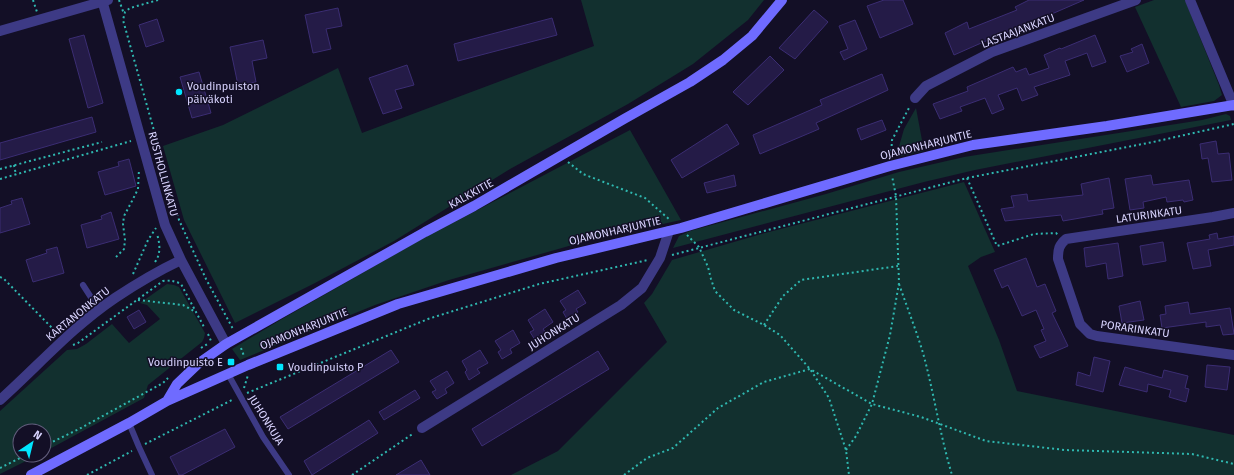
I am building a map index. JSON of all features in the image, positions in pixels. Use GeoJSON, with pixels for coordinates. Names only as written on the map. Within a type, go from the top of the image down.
{"type":"FeatureCollection","features":[{"type":"Feature","properties":{"kind":"main road","name":"KALKKITIE"},"geometry":{"type":"LineString","coordinates":[[167,402],[177,384],[224,340],[474,206],[690,82],[723,60],[752,36],[782,0]]}},
{"type":"Feature","properties":{"kind":"main road","name":"OJAMONHARJUNTIE"},"geometry":{"type":"LineString","coordinates":[[31,475],[167,402],[228,374],[398,304],[556,258],[674,230],[890,166],[973,145],[1234,106]]}},
{"type":"Feature","properties":{"kind":"street"},"geometry":{"type":"LineString","coordinates":[[0,31],[104,0]]}},
{"type":"Feature","properties":{"kind":"street","name":"RUSTHOLLINKATU"},"geometry":{"type":"LineString","coordinates":[[104,0],[165,224],[181,260],[224,340]]}},
{"type":"Feature","properties":{"kind":"street","name":"LASTAAJANKATU"},"geometry":{"type":"LineString","coordinates":[[915,98],[926,86],[992,52],[1136,0]]}},
{"type":"Feature","properties":{"kind":"street"},"geometry":{"type":"LineString","coordinates":[[1190,0],[1234,106]]}},
{"type":"Feature","properties":{"kind":"street","name":"LATURINKATU"},"geometry":{"type":"LineString","coordinates":[[1066,239],[1234,213]]}},
{"type":"Feature","properties":{"kind":"street","name":"JUHONKATU"},"geometry":{"type":"LineString","coordinates":[[422,428],[621,305],[642,288],[660,258],[674,230]]}},
{"type":"Feature","properties":{"kind":"street","name":"PORARINKATU"},"geometry":{"type":"LineString","coordinates":[[1066,239],[1060,245],[1058,258],[1080,324],[1090,334],[1234,355]]}},
{"type":"Feature","properties":{"kind":"street","name":"KARTANONKATU"},"geometry":{"type":"LineString","coordinates":[[0,400],[60,336],[89,318],[140,282],[181,260]]}},
{"type":"Feature","properties":{"kind":"lane"},"geometry":{"type":"LineString","coordinates":[[83,285],[94,302]]}},
{"type":"Feature","properties":{"kind":"lane","name":"JUHONKUJA"},"geometry":{"type":"LineString","coordinates":[[228,374],[262,437],[289,475]]}},
{"type":"Feature","properties":{"kind":"lane"},"geometry":{"type":"LineString","coordinates":[[130,423],[152,475]]}},
{"type":"Feature","properties":{"kind":"path"},"geometry":{"type":"LineString","coordinates":[[33,0],[37,13]]}},
{"type":"Feature","properties":{"kind":"path"},"geometry":{"type":"LineString","coordinates":[[119,0],[124,14],[123,20],[179,220],[206,279],[234,330]]}},
{"type":"Feature","properties":{"kind":"path"},"geometry":{"type":"LineString","coordinates":[[124,14],[130,8],[158,0]]}},
{"type":"Feature","properties":{"kind":"path"},"geometry":{"type":"LineString","coordinates":[[846,450],[856,436],[872,404],[890,335],[899,283],[896,196],[890,166],[892,140],[915,98]]}},
{"type":"Feature","properties":{"kind":"path"},"geometry":{"type":"LineString","coordinates":[[87,475],[239,396],[428,319],[539,284],[660,258],[967,178],[1153,142],[1234,124]]}},
{"type":"Feature","properties":{"kind":"path"},"geometry":{"type":"LineString","coordinates":[[0,180],[131,141],[129,134]]}},
{"type":"Feature","properties":{"kind":"path"},"geometry":{"type":"LineString","coordinates":[[0,169],[102,142]]}},
{"type":"Feature","properties":{"kind":"path"},"geometry":{"type":"LineString","coordinates":[[561,156],[583,174],[646,198],[674,230],[699,247],[708,267],[715,290],[734,310],[780,335],[810,369],[829,398],[846,450],[849,475]]}},
{"type":"Feature","properties":{"kind":"path"},"geometry":{"type":"LineString","coordinates":[[14,165],[16,175]]}},
{"type":"Feature","properties":{"kind":"path"},"geometry":{"type":"LineString","coordinates":[[116,257],[124,249],[124,216],[138,189],[139,168],[141,176]]}},
{"type":"Feature","properties":{"kind":"path"},"geometry":{"type":"LineString","coordinates":[[967,178],[997,246],[1034,234],[1056,233],[1066,239]]}},
{"type":"Feature","properties":{"kind":"path"},"geometry":{"type":"LineString","coordinates":[[137,275],[132,278],[148,240],[156,227],[160,244],[158,257],[152,266]]}},
{"type":"Feature","properties":{"kind":"path"},"geometry":{"type":"LineString","coordinates":[[764,325],[783,296],[801,280],[898,266]]}},
{"type":"Feature","properties":{"kind":"path"},"geometry":{"type":"LineString","coordinates":[[0,277],[4,279],[66,343],[72,346],[163,281],[169,280],[176,282],[181,284],[211,341]]}},
{"type":"Feature","properties":{"kind":"path"},"geometry":{"type":"LineString","coordinates":[[899,283],[923,352],[940,424],[943,446],[952,475]]}},
{"type":"Feature","properties":{"kind":"path"},"geometry":{"type":"LineString","coordinates":[[137,300],[183,305],[195,311]]}},
{"type":"Feature","properties":{"kind":"path"},"geometry":{"type":"LineString","coordinates":[[200,350],[211,341],[224,340],[238,328]]}},
{"type":"Feature","properties":{"kind":"path"},"geometry":{"type":"LineString","coordinates":[[52,337],[60,336]]}},
{"type":"Feature","properties":{"kind":"path"},"geometry":{"type":"LineString","coordinates":[[624,475],[647,458],[673,448],[718,408],[725,404],[764,382],[810,369],[872,404],[921,417],[986,441],[1064,450],[1192,454],[1234,464]]}},
{"type":"Feature","properties":{"kind":"path"},"geometry":{"type":"LineString","coordinates":[[52,442],[79,429],[168,378]]}},
{"type":"Feature","properties":{"kind":"path"},"geometry":{"type":"LineString","coordinates":[[352,475],[422,428]]}},
{"type":"Feature","properties":{"kind":"path"},"geometry":{"type":"LineString","coordinates":[[0,468],[12,462]]}},
{"type":"Feature","properties":{"kind":"green space"},"geometry":{"type":"Polygon","coordinates":[[[581,0],[764,0],[748,20],[693,64],[628,104],[510,169],[394,241],[235,323],[184,220],[163,146],[223,125],[338,68],[362,133],[594,46],[581,0]]]}},
{"type":"Feature","properties":{"kind":"green space"},"geometry":{"type":"Polygon","coordinates":[[[1154,0],[1185,0],[1222,95],[1214,101],[1181,107],[1135,7],[1154,0]]]}},
{"type":"Feature","properties":{"kind":"green space"},"geometry":{"type":"Polygon","coordinates":[[[916,108],[924,151],[896,157],[904,129],[916,108]]]}},
{"type":"Feature","properties":{"kind":"green space"},"geometry":{"type":"Polygon","coordinates":[[[1226,114],[1230,116],[1231,120],[975,170],[673,248],[679,236],[690,231],[826,194],[899,172],[964,157],[1202,120],[1226,114]]]}},
{"type":"Feature","properties":{"kind":"green space"},"geometry":{"type":"Polygon","coordinates":[[[630,130],[681,220],[590,240],[449,280],[375,305],[240,360],[232,349],[422,239],[630,130]]]}},
{"type":"Feature","properties":{"kind":"green space"},"geometry":{"type":"Polygon","coordinates":[[[964,182],[995,252],[981,257],[968,266],[999,340],[1017,391],[1234,435],[1234,475],[511,475],[558,451],[667,342],[644,303],[652,294],[672,260],[765,233],[964,182]]]}},
{"type":"Feature","properties":{"kind":"green space"},"geometry":{"type":"Polygon","coordinates":[[[167,284],[179,287],[205,333],[202,342],[148,385],[144,398],[52,448],[52,423],[12,423],[12,463],[22,463],[0,474],[0,411],[67,350],[77,349],[86,344],[112,324],[129,343],[160,319],[147,305],[140,303],[167,284]]]}},
{"type":"Feature","properties":{"kind":"building"},"geometry":{"type":"Polygon","coordinates":[[[884,0],[903,0],[913,24],[880,38],[867,6],[884,0]]]}},
{"type":"Feature","properties":{"kind":"building"},"geometry":{"type":"Polygon","coordinates":[[[1029,0],[1084,0],[954,55],[945,33],[967,22],[969,29],[1017,10],[1015,7],[1029,0]]]}},
{"type":"Feature","properties":{"kind":"building"},"geometry":{"type":"Polygon","coordinates":[[[338,8],[342,26],[326,29],[331,49],[313,53],[305,15],[338,8]]]}},
{"type":"Feature","properties":{"kind":"building"},"geometry":{"type":"Polygon","coordinates":[[[814,10],[828,22],[795,59],[779,48],[814,10]]]}},
{"type":"Feature","properties":{"kind":"building"},"geometry":{"type":"Polygon","coordinates":[[[552,18],[557,35],[458,61],[454,44],[552,18]]]}},
{"type":"Feature","properties":{"kind":"building"},"geometry":{"type":"Polygon","coordinates":[[[157,19],[164,41],[146,47],[139,25],[157,19]]]}},
{"type":"Feature","properties":{"kind":"building"},"geometry":{"type":"Polygon","coordinates":[[[855,20],[867,49],[844,60],[840,52],[848,49],[839,26],[855,20]]]}},
{"type":"Feature","properties":{"kind":"building"},"geometry":{"type":"Polygon","coordinates":[[[84,35],[103,103],[88,108],[69,39],[84,35]]]}},
{"type":"Feature","properties":{"kind":"building"},"geometry":{"type":"Polygon","coordinates":[[[1095,35],[1106,62],[1092,67],[1087,53],[1065,61],[1070,75],[1034,87],[1038,95],[1022,101],[1017,88],[998,95],[1004,109],[992,114],[985,98],[960,107],[962,111],[940,119],[933,104],[968,91],[967,87],[1013,67],[1016,72],[1026,68],[1029,75],[1049,68],[1044,55],[1095,35]]]}},
{"type":"Feature","properties":{"kind":"building"},"geometry":{"type":"Polygon","coordinates":[[[263,40],[267,58],[252,61],[256,82],[238,85],[230,47],[263,40]]]}},
{"type":"Feature","properties":{"kind":"building"},"geometry":{"type":"Polygon","coordinates":[[[1142,44],[1149,63],[1127,72],[1120,56],[1133,52],[1131,49],[1142,44]]]}},
{"type":"Feature","properties":{"kind":"building"},"geometry":{"type":"Polygon","coordinates":[[[770,56],[784,70],[748,105],[733,92],[770,56]]]}},
{"type":"Feature","properties":{"kind":"building"},"geometry":{"type":"Polygon","coordinates":[[[407,65],[414,85],[395,90],[402,108],[383,114],[369,78],[407,65]]]}},
{"type":"Feature","properties":{"kind":"building"},"geometry":{"type":"Polygon","coordinates":[[[199,72],[211,113],[192,118],[180,77],[199,72]]]}},
{"type":"Feature","properties":{"kind":"building"},"geometry":{"type":"Polygon","coordinates":[[[882,74],[888,90],[816,123],[819,129],[760,154],[753,135],[822,105],[820,100],[882,74]]]}},
{"type":"Feature","properties":{"kind":"building"},"geometry":{"type":"Polygon","coordinates":[[[92,117],[96,132],[0,160],[0,143],[92,117]]]}},
{"type":"Feature","properties":{"kind":"building"},"geometry":{"type":"Polygon","coordinates":[[[882,120],[886,130],[861,140],[857,129],[882,120]]]}},
{"type":"Feature","properties":{"kind":"building"},"geometry":{"type":"Polygon","coordinates":[[[727,124],[739,144],[682,178],[671,160],[727,124]]]}},
{"type":"Feature","properties":{"kind":"building"},"geometry":{"type":"Polygon","coordinates":[[[1216,141],[1218,154],[1229,153],[1232,180],[1212,182],[1208,158],[1202,159],[1200,144],[1216,141]]]}},
{"type":"Feature","properties":{"kind":"building"},"geometry":{"type":"Polygon","coordinates":[[[129,159],[136,186],[105,195],[98,172],[119,166],[118,162],[129,159]]]}},
{"type":"Feature","properties":{"kind":"building"},"geometry":{"type":"Polygon","coordinates":[[[734,175],[736,186],[707,193],[704,183],[734,175]]]}},
{"type":"Feature","properties":{"kind":"building"},"geometry":{"type":"Polygon","coordinates":[[[1151,175],[1153,185],[1189,180],[1193,200],[1184,202],[1183,200],[1167,202],[1166,197],[1143,202],[1144,208],[1130,210],[1125,179],[1151,175]]]}},
{"type":"Feature","properties":{"kind":"building"},"geometry":{"type":"Polygon","coordinates":[[[1109,178],[1114,208],[1102,210],[1103,214],[1063,221],[1061,215],[1005,221],[1001,209],[1014,207],[1011,196],[1027,194],[1028,201],[1083,195],[1081,184],[1109,178]]]}},
{"type":"Feature","properties":{"kind":"building"},"geometry":{"type":"Polygon","coordinates":[[[22,198],[30,224],[0,233],[0,208],[12,204],[11,201],[22,198]]]}},
{"type":"Feature","properties":{"kind":"building"},"geometry":{"type":"Polygon","coordinates":[[[111,212],[119,239],[87,248],[81,225],[102,219],[101,216],[111,212]]]}},
{"type":"Feature","properties":{"kind":"building"},"geometry":{"type":"Polygon","coordinates":[[[1217,233],[1218,239],[1234,236],[1234,245],[1208,250],[1211,266],[1193,269],[1187,243],[1210,239],[1209,235],[1217,233]]]}},
{"type":"Feature","properties":{"kind":"building"},"geometry":{"type":"Polygon","coordinates":[[[1163,242],[1166,261],[1143,265],[1140,246],[1163,242]]]}},
{"type":"Feature","properties":{"kind":"building"},"geometry":{"type":"Polygon","coordinates":[[[1118,243],[1123,276],[1108,279],[1106,263],[1086,267],[1084,248],[1118,243]]]}},
{"type":"Feature","properties":{"kind":"building"},"geometry":{"type":"Polygon","coordinates":[[[57,247],[64,273],[33,282],[26,260],[47,253],[46,250],[57,247]]]}},
{"type":"Feature","properties":{"kind":"building"},"geometry":{"type":"Polygon","coordinates":[[[1026,258],[1037,287],[1045,284],[1056,311],[1052,313],[1068,346],[1040,358],[1034,346],[1046,341],[1041,330],[1044,329],[1036,310],[1022,316],[1008,285],[1002,288],[994,270],[1026,258]]]}},
{"type":"Feature","properties":{"kind":"building"},"geometry":{"type":"Polygon","coordinates":[[[578,290],[586,303],[576,309],[578,312],[567,319],[563,312],[566,310],[560,301],[578,290]]]}},
{"type":"Feature","properties":{"kind":"building"},"geometry":{"type":"Polygon","coordinates":[[[1140,301],[1144,320],[1122,323],[1119,306],[1140,301]]]}},
{"type":"Feature","properties":{"kind":"building"},"geometry":{"type":"Polygon","coordinates":[[[1188,302],[1190,314],[1230,308],[1234,334],[1223,335],[1220,325],[1206,327],[1206,322],[1162,328],[1160,315],[1166,314],[1165,306],[1188,302]]]}},
{"type":"Feature","properties":{"kind":"building"},"geometry":{"type":"Polygon","coordinates":[[[545,309],[553,322],[543,329],[546,333],[535,340],[530,332],[534,330],[528,320],[545,309]]]}},
{"type":"Feature","properties":{"kind":"building"},"geometry":{"type":"Polygon","coordinates":[[[139,310],[146,322],[134,329],[127,317],[139,310]]]}},
{"type":"Feature","properties":{"kind":"building"},"geometry":{"type":"Polygon","coordinates":[[[513,330],[520,343],[510,349],[512,353],[502,359],[498,352],[501,350],[495,341],[513,330]]]}},
{"type":"Feature","properties":{"kind":"building"},"geometry":{"type":"Polygon","coordinates":[[[391,350],[399,362],[288,429],[280,417],[391,350]]]}},
{"type":"Feature","properties":{"kind":"building"},"geometry":{"type":"Polygon","coordinates":[[[480,350],[488,363],[477,369],[480,373],[469,380],[465,372],[467,370],[462,361],[480,350]]]}},
{"type":"Feature","properties":{"kind":"building"},"geometry":{"type":"Polygon","coordinates":[[[598,351],[609,369],[482,446],[472,429],[598,351]]]}},
{"type":"Feature","properties":{"kind":"building"},"geometry":{"type":"Polygon","coordinates":[[[1094,357],[1110,361],[1103,392],[1076,385],[1078,372],[1090,376],[1094,357]]]}},
{"type":"Feature","properties":{"kind":"building"},"geometry":{"type":"Polygon","coordinates":[[[1207,365],[1230,367],[1227,390],[1205,387],[1207,365]]]}},
{"type":"Feature","properties":{"kind":"building"},"geometry":{"type":"Polygon","coordinates":[[[1125,367],[1162,378],[1164,370],[1188,376],[1185,388],[1189,389],[1186,402],[1169,397],[1171,390],[1148,384],[1147,392],[1119,385],[1125,367]]]}},
{"type":"Feature","properties":{"kind":"building"},"geometry":{"type":"Polygon","coordinates":[[[447,371],[454,383],[445,389],[447,393],[437,399],[432,392],[436,390],[430,381],[447,371]]]}},
{"type":"Feature","properties":{"kind":"building"},"geometry":{"type":"Polygon","coordinates":[[[415,390],[420,398],[384,420],[379,412],[415,390]]]}},
{"type":"Feature","properties":{"kind":"building"},"geometry":{"type":"Polygon","coordinates":[[[369,420],[378,433],[312,475],[304,461],[369,420]]]}},
{"type":"Feature","properties":{"kind":"building"},"geometry":{"type":"Polygon","coordinates":[[[225,429],[235,447],[182,475],[179,475],[170,457],[225,429]]]}},
{"type":"Feature","properties":{"kind":"building"},"geometry":{"type":"Polygon","coordinates":[[[421,460],[430,475],[396,475],[421,460]]]}},
{"type":"Feature","properties":{"kind":"place","name":"Voudinpuiston päiväkoti"},"geometry":{"type":"Point","coordinates":[179,92]}},
{"type":"Feature","properties":{"kind":"place","name":"Voudinpuisto E"},"geometry":{"type":"Point","coordinates":[231,362]}},
{"type":"Feature","properties":{"kind":"place","name":"Voudinpuisto P"},"geometry":{"type":"Point","coordinates":[280,367]}}]}
